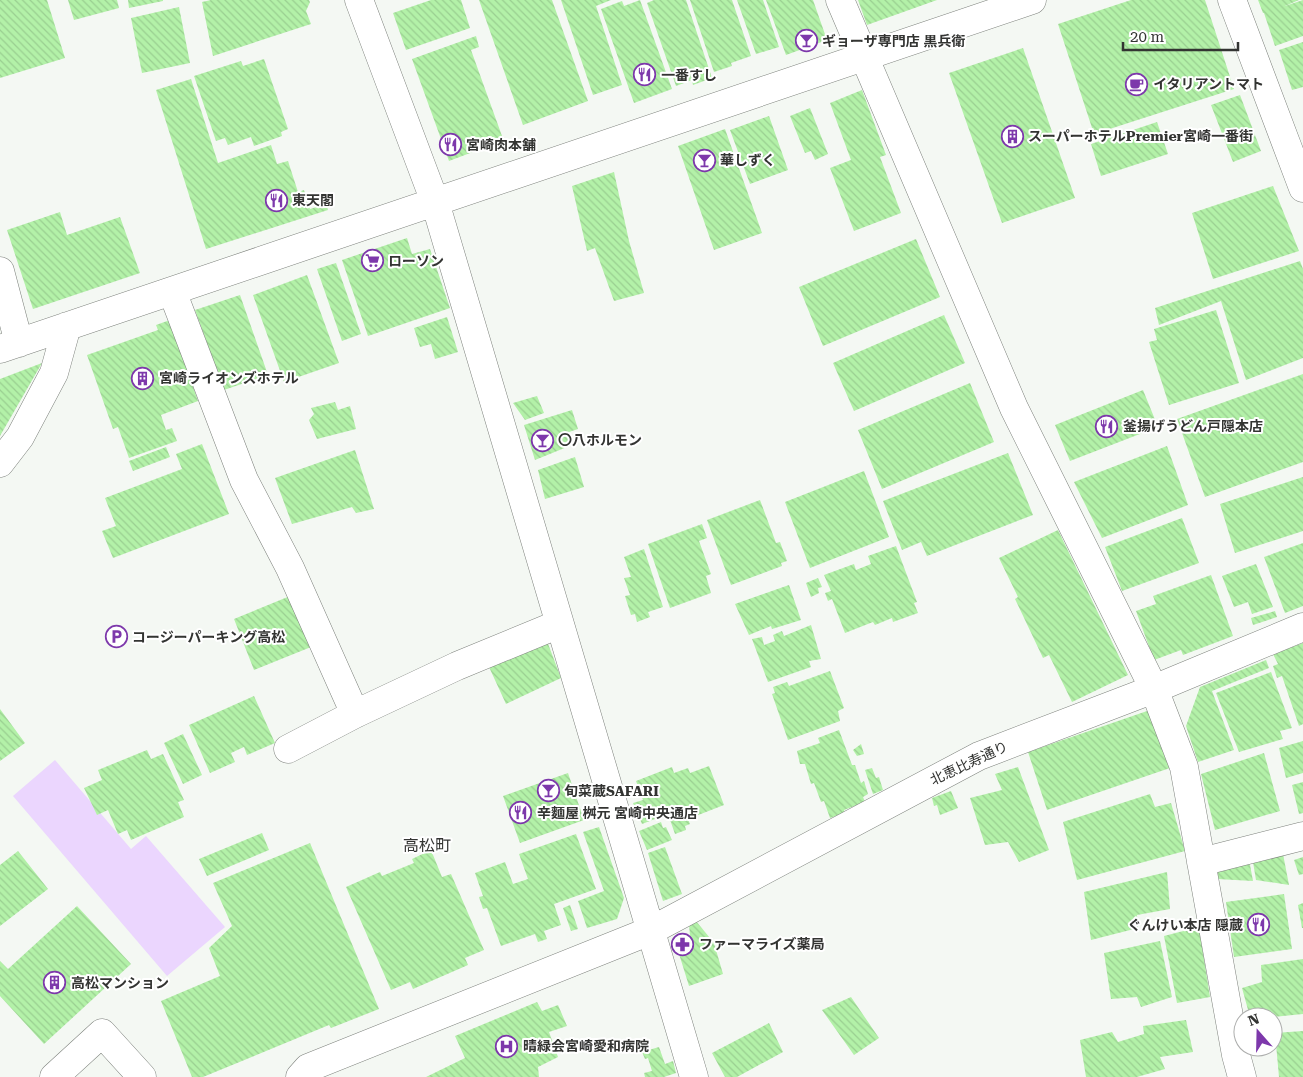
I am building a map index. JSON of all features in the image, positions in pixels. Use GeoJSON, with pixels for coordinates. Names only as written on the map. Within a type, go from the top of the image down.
{"type":"FeatureCollection","features":[{"type":"Feature","properties":{"kind":"street"},"geometry":{"type":"LineString","coordinates":[[359,0],[435,202],[694,1077]]}},
{"type":"Feature","properties":{"kind":"street"},"geometry":{"type":"LineString","coordinates":[[840,0],[1014,408],[1154,689],[1184,767],[1236,1055],[1242,1077]]}},
{"type":"Feature","properties":{"kind":"street"},"geometry":{"type":"LineString","coordinates":[[0,271],[10,346],[1032,0]]}},
{"type":"Feature","properties":{"kind":"street"},"geometry":{"type":"LineString","coordinates":[[1232,0],[1303,188]]}},
{"type":"Feature","properties":{"kind":"street"},"geometry":{"type":"LineString","coordinates":[[172,290],[244,480],[290,568],[354,714]]}},
{"type":"Feature","properties":{"kind":"street"},"geometry":{"type":"LineString","coordinates":[[0,463],[20,437],[54,373],[67,326]]}},
{"type":"Feature","properties":{"kind":"street"},"geometry":{"type":"LineString","coordinates":[[288,749],[354,714],[457,666],[559,624]]}},
{"type":"Feature","properties":{"kind":"street","name":"北恵比寿通り"},"geometry":{"type":"LineString","coordinates":[[300,1077],[308,1068],[650,931],[980,756],[1154,689],[1303,627]]}},
{"type":"Feature","properties":{"kind":"street"},"geometry":{"type":"LineString","coordinates":[[1201,862],[1303,836]]}},
{"type":"Feature","properties":{"kind":"street"},"geometry":{"type":"LineString","coordinates":[[54,1077],[102,1033],[142,1077]]}},
{"type":"Feature","properties":{"kind":"shaded area"},"geometry":{"type":"Polygon","coordinates":[[[55,760],[131,849],[146,836],[225,927],[167,976],[13,796],[55,760]]]}},
{"type":"Feature","properties":{"kind":"building"},"geometry":{"type":"Polygon","coordinates":[[[0,0],[47,0],[65,58],[0,78],[0,0]]]}},
{"type":"Feature","properties":{"kind":"building"},"geometry":{"type":"Polygon","coordinates":[[[68,0],[117,0],[119,8],[74,20],[68,0]]]}},
{"type":"Feature","properties":{"kind":"building"},"geometry":{"type":"Polygon","coordinates":[[[128,0],[163,0],[163,1],[129,8],[128,0]]]}},
{"type":"Feature","properties":{"kind":"building"},"geometry":{"type":"Polygon","coordinates":[[[211,0],[309,0],[306,11],[311,24],[213,56],[202,2],[211,0]]]}},
{"type":"Feature","properties":{"kind":"building"},"geometry":{"type":"Polygon","coordinates":[[[431,0],[461,0],[470,28],[406,50],[393,13],[431,0]]]}},
{"type":"Feature","properties":{"kind":"building"},"geometry":{"type":"Polygon","coordinates":[[[479,0],[552,0],[588,101],[523,125],[479,0]]]}},
{"type":"Feature","properties":{"kind":"building"},"geometry":{"type":"Polygon","coordinates":[[[561,0],[611,0],[596,6],[622,85],[593,95],[561,0]]]}},
{"type":"Feature","properties":{"kind":"building"},"geometry":{"type":"Polygon","coordinates":[[[640,0],[672,89],[634,103],[601,9],[622,1],[624,6],[640,0]]]}},
{"type":"Feature","properties":{"kind":"building"},"geometry":{"type":"Polygon","coordinates":[[[654,0],[686,0],[712,78],[693,85],[692,80],[676,86],[647,3],[654,0]]]}},
{"type":"Feature","properties":{"kind":"building"},"geometry":{"type":"Polygon","coordinates":[[[690,0],[732,0],[751,56],[731,63],[732,66],[714,72],[690,0]]]}},
{"type":"Feature","properties":{"kind":"building"},"geometry":{"type":"Polygon","coordinates":[[[737,0],[763,0],[779,47],[756,54],[737,0]]]}},
{"type":"Feature","properties":{"kind":"building"},"geometry":{"type":"Polygon","coordinates":[[[766,0],[813,0],[827,40],[786,55],[766,0]]]}},
{"type":"Feature","properties":{"kind":"building"},"geometry":{"type":"Polygon","coordinates":[[[858,0],[937,0],[867,25],[858,0]]]}},
{"type":"Feature","properties":{"kind":"building"},"geometry":{"type":"Polygon","coordinates":[[[1131,0],[1205,0],[1234,89],[1094,134],[1058,24],[1131,0]]]}},
{"type":"Feature","properties":{"kind":"building"},"geometry":{"type":"Polygon","coordinates":[[[1258,0],[1299,0],[1285,6],[1303,0],[1303,36],[1275,46],[1258,0]]]}},
{"type":"Feature","properties":{"kind":"building"},"geometry":{"type":"Polygon","coordinates":[[[179,7],[190,63],[142,73],[131,18],[179,7]]]}},
{"type":"Feature","properties":{"kind":"building"},"geometry":{"type":"Polygon","coordinates":[[[476,36],[479,47],[471,50],[502,136],[493,140],[494,144],[449,161],[412,59],[476,36]]]}},
{"type":"Feature","properties":{"kind":"building"},"geometry":{"type":"Polygon","coordinates":[[[1303,42],[1303,87],[1292,90],[1279,50],[1303,42]]]}},
{"type":"Feature","properties":{"kind":"building","name":"スーパーホテルPremier宮崎一番街"},"geometry":{"type":"Polygon","coordinates":[[[1023,48],[1075,198],[1002,223],[949,73],[1023,48]]]}},
{"type":"Feature","properties":{"kind":"building"},"geometry":{"type":"Polygon","coordinates":[[[264,59],[288,129],[281,132],[282,136],[254,146],[251,137],[228,145],[225,138],[216,141],[194,76],[241,61],[243,66],[264,59]]]}},
{"type":"Feature","properties":{"kind":"building"},"geometry":{"type":"Polygon","coordinates":[[[191,79],[218,163],[271,145],[277,164],[288,161],[298,192],[304,190],[310,209],[326,204],[328,210],[206,249],[156,90],[191,79]]]}},
{"type":"Feature","properties":{"kind":"building"},"geometry":{"type":"Polygon","coordinates":[[[862,90],[886,155],[880,157],[901,213],[854,231],[830,168],[851,160],[830,103],[862,90]]]}},
{"type":"Feature","properties":{"kind":"building"},"geometry":{"type":"Polygon","coordinates":[[[1240,95],[1261,151],[1233,162],[1211,105],[1240,95]]]}},
{"type":"Feature","properties":{"kind":"building"},"geometry":{"type":"Polygon","coordinates":[[[810,108],[828,154],[815,160],[811,151],[805,153],[790,116],[810,108]]]}},
{"type":"Feature","properties":{"kind":"building"},"geometry":{"type":"Polygon","coordinates":[[[769,116],[788,170],[750,184],[730,130],[769,116]]]}},
{"type":"Feature","properties":{"kind":"building"},"geometry":{"type":"Polygon","coordinates":[[[1157,122],[1168,154],[1101,176],[1091,144],[1157,122]]]}},
{"type":"Feature","properties":{"kind":"building"},"geometry":{"type":"Polygon","coordinates":[[[725,129],[762,233],[714,250],[678,146],[725,129]]]}},
{"type":"Feature","properties":{"kind":"building"},"geometry":{"type":"Polygon","coordinates":[[[614,172],[629,241],[644,293],[614,301],[595,248],[587,251],[572,186],[614,172]]]}},
{"type":"Feature","properties":{"kind":"building"},"geometry":{"type":"Polygon","coordinates":[[[1273,186],[1299,251],[1213,279],[1192,213],[1273,186]]]}},
{"type":"Feature","properties":{"kind":"building"},"geometry":{"type":"Polygon","coordinates":[[[60,212],[67,235],[120,217],[140,273],[33,309],[7,230],[60,212]]]}},
{"type":"Feature","properties":{"kind":"building"},"geometry":{"type":"Polygon","coordinates":[[[407,238],[412,254],[430,249],[450,308],[368,336],[342,260],[407,238]]]}},
{"type":"Feature","properties":{"kind":"building"},"geometry":{"type":"Polygon","coordinates":[[[916,239],[940,297],[823,346],[799,287],[916,239]]]}},
{"type":"Feature","properties":{"kind":"building"},"geometry":{"type":"Polygon","coordinates":[[[1300,261],[1303,269],[1303,358],[1246,380],[1221,301],[1159,325],[1155,308],[1300,261]]]}},
{"type":"Feature","properties":{"kind":"building"},"geometry":{"type":"Polygon","coordinates":[[[336,263],[361,334],[342,341],[317,269],[336,263]]]}},
{"type":"Feature","properties":{"kind":"building"},"geometry":{"type":"Polygon","coordinates":[[[307,275],[339,363],[284,382],[253,295],[307,275]]]}},
{"type":"Feature","properties":{"kind":"building"},"geometry":{"type":"Polygon","coordinates":[[[240,295],[268,375],[224,390],[195,310],[240,295]]]}},
{"type":"Feature","properties":{"kind":"building"},"geometry":{"type":"Polygon","coordinates":[[[1216,310],[1239,383],[1169,405],[1149,342],[1157,340],[1154,329],[1216,310]]]}},
{"type":"Feature","properties":{"kind":"building"},"geometry":{"type":"Polygon","coordinates":[[[944,315],[965,363],[854,411],[833,363],[944,315]]]}},
{"type":"Feature","properties":{"kind":"building"},"geometry":{"type":"Polygon","coordinates":[[[447,317],[458,352],[435,359],[431,344],[420,347],[414,328],[447,317]]]}},
{"type":"Feature","properties":{"kind":"building","name":"宮崎ライオンズホテル"},"geometry":{"type":"Polygon","coordinates":[[[170,320],[198,401],[161,415],[166,430],[172,428],[177,441],[129,458],[118,427],[113,429],[87,355],[158,330],[156,325],[170,320]]]}},
{"type":"Feature","properties":{"kind":"building"},"geometry":{"type":"Polygon","coordinates":[[[42,363],[0,436],[0,379],[42,363]]]}},
{"type":"Feature","properties":{"kind":"building"},"geometry":{"type":"Polygon","coordinates":[[[1303,374],[1303,462],[1205,497],[1177,419],[1303,374]]]}},
{"type":"Feature","properties":{"kind":"building"},"geometry":{"type":"Polygon","coordinates":[[[970,383],[994,442],[882,489],[858,430],[970,383]]]}},
{"type":"Feature","properties":{"kind":"building","name":"釜揚げうどん戸隠本店"},"geometry":{"type":"Polygon","coordinates":[[[1143,390],[1158,427],[1070,461],[1055,425],[1143,390]]]}},
{"type":"Feature","properties":{"kind":"building"},"geometry":{"type":"Polygon","coordinates":[[[537,396],[544,413],[525,420],[513,403],[537,396]]]}},
{"type":"Feature","properties":{"kind":"building"},"geometry":{"type":"Polygon","coordinates":[[[335,402],[338,410],[350,406],[356,429],[317,439],[309,420],[314,414],[311,408],[335,402]]]}},
{"type":"Feature","properties":{"kind":"building"},"geometry":{"type":"Polygon","coordinates":[[[572,410],[578,429],[569,432],[572,445],[535,460],[524,425],[572,410]]]}},
{"type":"Feature","properties":{"kind":"building"},"geometry":{"type":"Polygon","coordinates":[[[202,444],[229,514],[113,558],[102,531],[116,526],[105,498],[182,469],[176,454],[202,444]]]}},
{"type":"Feature","properties":{"kind":"building"},"geometry":{"type":"Polygon","coordinates":[[[1167,446],[1188,505],[1102,538],[1074,482],[1167,446]]]}},
{"type":"Feature","properties":{"kind":"building"},"geometry":{"type":"Polygon","coordinates":[[[166,447],[170,457],[133,471],[129,461],[166,447]]]}},
{"type":"Feature","properties":{"kind":"building"},"geometry":{"type":"Polygon","coordinates":[[[355,450],[374,509],[356,513],[352,507],[292,524],[275,478],[355,450]]]}},
{"type":"Feature","properties":{"kind":"building"},"geometry":{"type":"Polygon","coordinates":[[[1008,453],[1033,515],[927,556],[921,542],[902,550],[883,501],[1008,453]]]}},
{"type":"Feature","properties":{"kind":"building"},"geometry":{"type":"Polygon","coordinates":[[[575,457],[584,487],[545,499],[538,470],[575,457]]]}},
{"type":"Feature","properties":{"kind":"building"},"geometry":{"type":"Polygon","coordinates":[[[864,471],[889,537],[810,568],[785,502],[864,471]]]}},
{"type":"Feature","properties":{"kind":"building"},"geometry":{"type":"Polygon","coordinates":[[[1303,477],[1303,531],[1235,553],[1220,504],[1303,477]]]}},
{"type":"Feature","properties":{"kind":"building"},"geometry":{"type":"Polygon","coordinates":[[[760,500],[776,543],[780,542],[787,561],[781,563],[782,566],[731,585],[707,520],[760,500]]]}},
{"type":"Feature","properties":{"kind":"building"},"geometry":{"type":"Polygon","coordinates":[[[1182,518],[1199,563],[1122,591],[1105,547],[1182,518]]]}},
{"type":"Feature","properties":{"kind":"building"},"geometry":{"type":"Polygon","coordinates":[[[702,524],[707,538],[699,541],[711,574],[706,576],[711,593],[670,608],[648,544],[702,524]]]}},
{"type":"Feature","properties":{"kind":"building"},"geometry":{"type":"Polygon","coordinates":[[[1058,530],[1128,675],[1072,702],[1049,655],[1043,658],[1015,599],[1018,597],[999,558],[1058,530]]]}},
{"type":"Feature","properties":{"kind":"building"},"geometry":{"type":"Polygon","coordinates":[[[1303,543],[1303,606],[1285,613],[1264,557],[1303,543]]]}},
{"type":"Feature","properties":{"kind":"building"},"geometry":{"type":"Polygon","coordinates":[[[896,546],[917,602],[914,603],[918,613],[893,622],[892,618],[875,625],[873,622],[845,633],[832,599],[828,601],[825,593],[831,591],[824,575],[854,564],[856,570],[871,564],[868,556],[896,546]]]}},
{"type":"Feature","properties":{"kind":"building"},"geometry":{"type":"Polygon","coordinates":[[[644,549],[663,607],[648,612],[650,617],[637,622],[635,614],[631,615],[625,596],[630,595],[624,578],[631,577],[624,557],[644,549]]]}},
{"type":"Feature","properties":{"kind":"building"},"geometry":{"type":"Polygon","coordinates":[[[1256,564],[1273,607],[1252,614],[1248,602],[1234,607],[1222,576],[1256,564]]]}},
{"type":"Feature","properties":{"kind":"building"},"geometry":{"type":"Polygon","coordinates":[[[1211,575],[1233,636],[1183,655],[1181,650],[1154,660],[1136,611],[1156,604],[1153,596],[1211,575]]]}},
{"type":"Feature","properties":{"kind":"building"},"geometry":{"type":"Polygon","coordinates":[[[818,578],[822,587],[818,588],[819,593],[811,597],[806,583],[818,578]]]}},
{"type":"Feature","properties":{"kind":"building"},"geometry":{"type":"Polygon","coordinates":[[[789,585],[801,620],[772,629],[771,626],[749,635],[735,604],[789,585]]]}},
{"type":"Feature","properties":{"kind":"building"},"geometry":{"type":"Polygon","coordinates":[[[290,596],[311,647],[254,670],[234,619],[290,596]]]}},
{"type":"Feature","properties":{"kind":"building"},"geometry":{"type":"Polygon","coordinates":[[[1275,611],[1277,617],[1253,625],[1251,618],[1275,611]]]}},
{"type":"Feature","properties":{"kind":"building"},"geometry":{"type":"Polygon","coordinates":[[[811,625],[821,659],[809,661],[811,667],[768,682],[752,639],[762,637],[764,645],[775,641],[773,635],[782,631],[784,636],[811,625]]]}},
{"type":"Feature","properties":{"kind":"building"},"geometry":{"type":"Polygon","coordinates":[[[547,641],[561,678],[506,704],[489,667],[547,641]]]}},
{"type":"Feature","properties":{"kind":"building"},"geometry":{"type":"Polygon","coordinates":[[[1303,643],[1303,724],[1299,726],[1282,676],[1277,678],[1273,666],[1278,664],[1273,654],[1303,643]]]}},
{"type":"Feature","properties":{"kind":"building"},"geometry":{"type":"Polygon","coordinates":[[[1266,660],[1269,668],[1212,691],[1234,750],[1198,762],[1186,726],[1200,687],[1266,660]]]}},
{"type":"Feature","properties":{"kind":"building"},"geometry":{"type":"Polygon","coordinates":[[[830,671],[844,708],[838,711],[840,721],[788,740],[772,694],[775,693],[773,687],[787,682],[789,686],[830,671]]]}},
{"type":"Feature","properties":{"kind":"building"},"geometry":{"type":"Polygon","coordinates":[[[1271,672],[1292,728],[1280,731],[1283,739],[1239,752],[1216,693],[1271,672]]]}},
{"type":"Feature","properties":{"kind":"building"},"geometry":{"type":"Polygon","coordinates":[[[254,696],[275,743],[247,755],[244,747],[231,753],[235,762],[210,773],[189,725],[254,696]]]}},
{"type":"Feature","properties":{"kind":"building"},"geometry":{"type":"Polygon","coordinates":[[[0,709],[25,743],[0,761],[0,709]]]}},
{"type":"Feature","properties":{"kind":"building"},"geometry":{"type":"Polygon","coordinates":[[[1150,710],[1170,768],[1047,810],[1028,752],[1150,710]]]}},
{"type":"Feature","properties":{"kind":"building"},"geometry":{"type":"Polygon","coordinates":[[[839,730],[852,765],[855,765],[861,783],[864,781],[868,794],[863,797],[865,802],[844,810],[845,813],[830,818],[824,801],[821,802],[814,783],[811,784],[805,764],[800,764],[797,751],[820,743],[818,738],[839,730]]]}},
{"type":"Feature","properties":{"kind":"building"},"geometry":{"type":"Polygon","coordinates":[[[183,734],[202,775],[183,784],[164,743],[183,734]]]}},
{"type":"Feature","properties":{"kind":"building"},"geometry":{"type":"Polygon","coordinates":[[[1303,741],[1303,773],[1286,778],[1279,748],[1303,741]]]}},
{"type":"Feature","properties":{"kind":"building"},"geometry":{"type":"Polygon","coordinates":[[[861,744],[864,754],[857,756],[853,750],[861,744]]]}},
{"type":"Feature","properties":{"kind":"building"},"geometry":{"type":"Polygon","coordinates":[[[147,750],[151,759],[163,754],[184,800],[178,802],[184,817],[131,840],[127,830],[118,834],[108,810],[97,815],[84,788],[102,780],[98,770],[147,750]]]}},
{"type":"Feature","properties":{"kind":"building"},"geometry":{"type":"Polygon","coordinates":[[[1264,753],[1280,811],[1215,830],[1201,774],[1264,753]]]}},
{"type":"Feature","properties":{"kind":"building"},"geometry":{"type":"Polygon","coordinates":[[[709,766],[724,805],[688,819],[690,824],[685,826],[686,830],[675,834],[668,814],[642,824],[633,803],[643,800],[636,781],[672,767],[674,773],[688,768],[690,773],[709,766]]]}},
{"type":"Feature","properties":{"kind":"building"},"geometry":{"type":"Polygon","coordinates":[[[1018,767],[1049,850],[1019,862],[1008,842],[985,845],[970,798],[1002,790],[995,774],[1018,767]]]}},
{"type":"Feature","properties":{"kind":"building"},"geometry":{"type":"Polygon","coordinates":[[[872,768],[876,778],[879,777],[883,790],[873,794],[865,770],[872,768]]]}},
{"type":"Feature","properties":{"kind":"building"},"geometry":{"type":"Polygon","coordinates":[[[568,773],[584,820],[520,843],[503,796],[568,773]]]}},
{"type":"Feature","properties":{"kind":"building"},"geometry":{"type":"Polygon","coordinates":[[[1303,782],[1303,813],[1299,814],[1292,785],[1303,782]]]}},
{"type":"Feature","properties":{"kind":"building"},"geometry":{"type":"Polygon","coordinates":[[[951,791],[958,808],[940,815],[937,805],[934,806],[932,798],[951,791]]]}},
{"type":"Feature","properties":{"kind":"building"},"geometry":{"type":"Polygon","coordinates":[[[1150,794],[1155,807],[1171,803],[1185,851],[1077,880],[1063,822],[1150,794]]]}},
{"type":"Feature","properties":{"kind":"building"},"geometry":{"type":"Polygon","coordinates":[[[661,822],[663,828],[666,827],[672,840],[647,850],[639,831],[661,822]]]}},
{"type":"Feature","properties":{"kind":"building"},"geometry":{"type":"Polygon","coordinates":[[[599,827],[624,898],[617,919],[587,928],[578,901],[604,891],[583,832],[599,827]]]}},
{"type":"Feature","properties":{"kind":"building"},"geometry":{"type":"Polygon","coordinates":[[[262,833],[269,850],[207,876],[199,859],[262,833]]]}},
{"type":"Feature","properties":{"kind":"building"},"geometry":{"type":"Polygon","coordinates":[[[576,834],[596,889],[554,904],[561,925],[544,931],[547,939],[538,942],[535,934],[501,946],[487,908],[483,909],[479,897],[483,896],[475,873],[505,862],[513,884],[528,879],[519,854],[576,834]]]}},
{"type":"Feature","properties":{"kind":"building"},"geometry":{"type":"Polygon","coordinates":[[[310,843],[379,1009],[331,1028],[329,1025],[203,1077],[192,1077],[161,1001],[220,976],[209,948],[232,926],[213,883],[310,843]]]}},
{"type":"Feature","properties":{"kind":"building"},"geometry":{"type":"Polygon","coordinates":[[[665,847],[682,894],[663,901],[648,853],[665,847]]]}},
{"type":"Feature","properties":{"kind":"building"},"geometry":{"type":"Polygon","coordinates":[[[431,850],[442,877],[451,874],[484,950],[465,958],[468,965],[413,989],[410,982],[391,990],[346,887],[380,872],[382,876],[414,863],[412,859],[431,850]]]}},
{"type":"Feature","properties":{"kind":"building"},"geometry":{"type":"Polygon","coordinates":[[[18,851],[48,889],[0,926],[0,865],[18,851]]]}},
{"type":"Feature","properties":{"kind":"building"},"geometry":{"type":"Polygon","coordinates":[[[1248,854],[1253,881],[1217,879],[1213,859],[1248,854]]]}},
{"type":"Feature","properties":{"kind":"building"},"geometry":{"type":"Polygon","coordinates":[[[1283,854],[1289,885],[1256,880],[1252,856],[1283,854]]]}},
{"type":"Feature","properties":{"kind":"building"},"geometry":{"type":"Polygon","coordinates":[[[1303,857],[1303,874],[1299,875],[1294,860],[1303,857]]]}},
{"type":"Feature","properties":{"kind":"building"},"geometry":{"type":"Polygon","coordinates":[[[1167,872],[1170,909],[1137,915],[1138,928],[1091,940],[1084,892],[1167,872]]]}},
{"type":"Feature","properties":{"kind":"building","name":"ぐんけい本店 隠蔵"},"geometry":{"type":"Polygon","coordinates":[[[1284,894],[1292,949],[1234,957],[1226,902],[1284,894]]]}},
{"type":"Feature","properties":{"kind":"building"},"geometry":{"type":"Polygon","coordinates":[[[1303,903],[1303,928],[1302,928],[1298,905],[1303,903]]]}},
{"type":"Feature","properties":{"kind":"building"},"geometry":{"type":"Polygon","coordinates":[[[570,905],[578,929],[571,931],[563,908],[570,905]]]}},
{"type":"Feature","properties":{"kind":"building","name":"高松マンション"},"geometry":{"type":"Polygon","coordinates":[[[77,906],[131,964],[44,1044],[0,996],[0,961],[8,969],[77,906]]]}},
{"type":"Feature","properties":{"kind":"building"},"geometry":{"type":"Polygon","coordinates":[[[696,921],[714,943],[723,974],[689,986],[675,941],[690,936],[689,924],[696,921]]]}},
{"type":"Feature","properties":{"kind":"building"},"geometry":{"type":"Polygon","coordinates":[[[1199,927],[1210,997],[1177,1003],[1164,936],[1199,927]]]}},
{"type":"Feature","properties":{"kind":"building"},"geometry":{"type":"Polygon","coordinates":[[[1160,941],[1172,997],[1141,1007],[1137,997],[1111,999],[1104,953],[1160,941]]]}},
{"type":"Feature","properties":{"kind":"building"},"geometry":{"type":"Polygon","coordinates":[[[1303,959],[1303,1014],[1283,1016],[1283,1007],[1247,1007],[1242,988],[1262,982],[1261,965],[1303,959]]]}},
{"type":"Feature","properties":{"kind":"building"},"geometry":{"type":"Polygon","coordinates":[[[851,997],[879,1038],[854,1055],[822,1010],[851,997]]]}},
{"type":"Feature","properties":{"kind":"building","name":"晴緑会宮崎愛和病院"},"geometry":{"type":"Polygon","coordinates":[[[537,1002],[542,1011],[558,1005],[567,1026],[549,1032],[558,1057],[538,1067],[539,1077],[426,1077],[465,1058],[455,1036],[537,1002]]]}},
{"type":"Feature","properties":{"kind":"building"},"geometry":{"type":"Polygon","coordinates":[[[1186,1020],[1193,1052],[1160,1057],[1165,1069],[1137,1077],[1086,1077],[1080,1040],[1112,1032],[1118,1042],[1144,1034],[1143,1026],[1186,1020]]]}},
{"type":"Feature","properties":{"kind":"building"},"geometry":{"type":"Polygon","coordinates":[[[769,1023],[783,1052],[737,1077],[725,1077],[712,1053],[769,1023]]]}},
{"type":"Feature","properties":{"kind":"building"},"geometry":{"type":"Polygon","coordinates":[[[1303,1031],[1303,1077],[1279,1077],[1277,1057],[1283,1057],[1283,1032],[1303,1031]]]}},
{"type":"Feature","properties":{"kind":"building"},"geometry":{"type":"Polygon","coordinates":[[[659,1047],[665,1064],[673,1061],[676,1073],[664,1077],[645,1077],[644,1073],[652,1071],[648,1058],[645,1059],[642,1052],[659,1047]]]}},
{"type":"Feature","properties":{"kind":"place","name":"ギョーザ専門店 黒兵衛"},"geometry":{"type":"Point","coordinates":[806,41]}},
{"type":"Feature","properties":{"kind":"place","name":"一番すし"},"geometry":{"type":"Point","coordinates":[645,75]}},
{"type":"Feature","properties":{"kind":"place","name":"イタリアントマト"},"geometry":{"type":"Point","coordinates":[1137,84]}},
{"type":"Feature","properties":{"kind":"place","name":"スーパーホテルPremier宮崎一番街"},"geometry":{"type":"Point","coordinates":[1012,136]}},
{"type":"Feature","properties":{"kind":"place","name":"宮崎肉本舗"},"geometry":{"type":"Point","coordinates":[450,145]}},
{"type":"Feature","properties":{"kind":"place","name":"華しずく"},"geometry":{"type":"Point","coordinates":[704,160]}},
{"type":"Feature","properties":{"kind":"place","name":"東天閣"},"geometry":{"type":"Point","coordinates":[276,200]}},
{"type":"Feature","properties":{"kind":"place","name":"ローソン"},"geometry":{"type":"Point","coordinates":[372,261]}},
{"type":"Feature","properties":{"kind":"place","name":"宮崎ライオンズホテル"},"geometry":{"type":"Point","coordinates":[143,378]}},
{"type":"Feature","properties":{"kind":"place","name":"釜揚げうどん戸隠本店"},"geometry":{"type":"Point","coordinates":[1107,426]}},
{"type":"Feature","properties":{"kind":"place","name":"〇八ホルモン"},"geometry":{"type":"Point","coordinates":[542,440]}},
{"type":"Feature","properties":{"kind":"place","name":"コージーパーキング高松"},"geometry":{"type":"Point","coordinates":[116,637]}},
{"type":"Feature","properties":{"kind":"place","name":"旬菜蔵SAFARI"},"geometry":{"type":"Point","coordinates":[548,791]}},
{"type":"Feature","properties":{"kind":"place","name":"辛麵屋 桝元 宮崎中央通店"},"geometry":{"type":"Point","coordinates":[521,813]}},
{"type":"Feature","properties":{"kind":"place","name":"ぐんけい本店 隠蔵"},"geometry":{"type":"Point","coordinates":[1259,925]}},
{"type":"Feature","properties":{"kind":"place","name":"ファーマライズ薬局"},"geometry":{"type":"Point","coordinates":[683,944]}},
{"type":"Feature","properties":{"kind":"place","name":"高松マンション"},"geometry":{"type":"Point","coordinates":[55,983]}},
{"type":"Feature","properties":{"kind":"place","name":"晴緑会宮崎愛和病院"},"geometry":{"type":"Point","coordinates":[507,1046]}},
{"type":"Feature","properties":{"kind":"district","name":"高松町"},"geometry":{"type":"Point","coordinates":[427,845]}}]}
